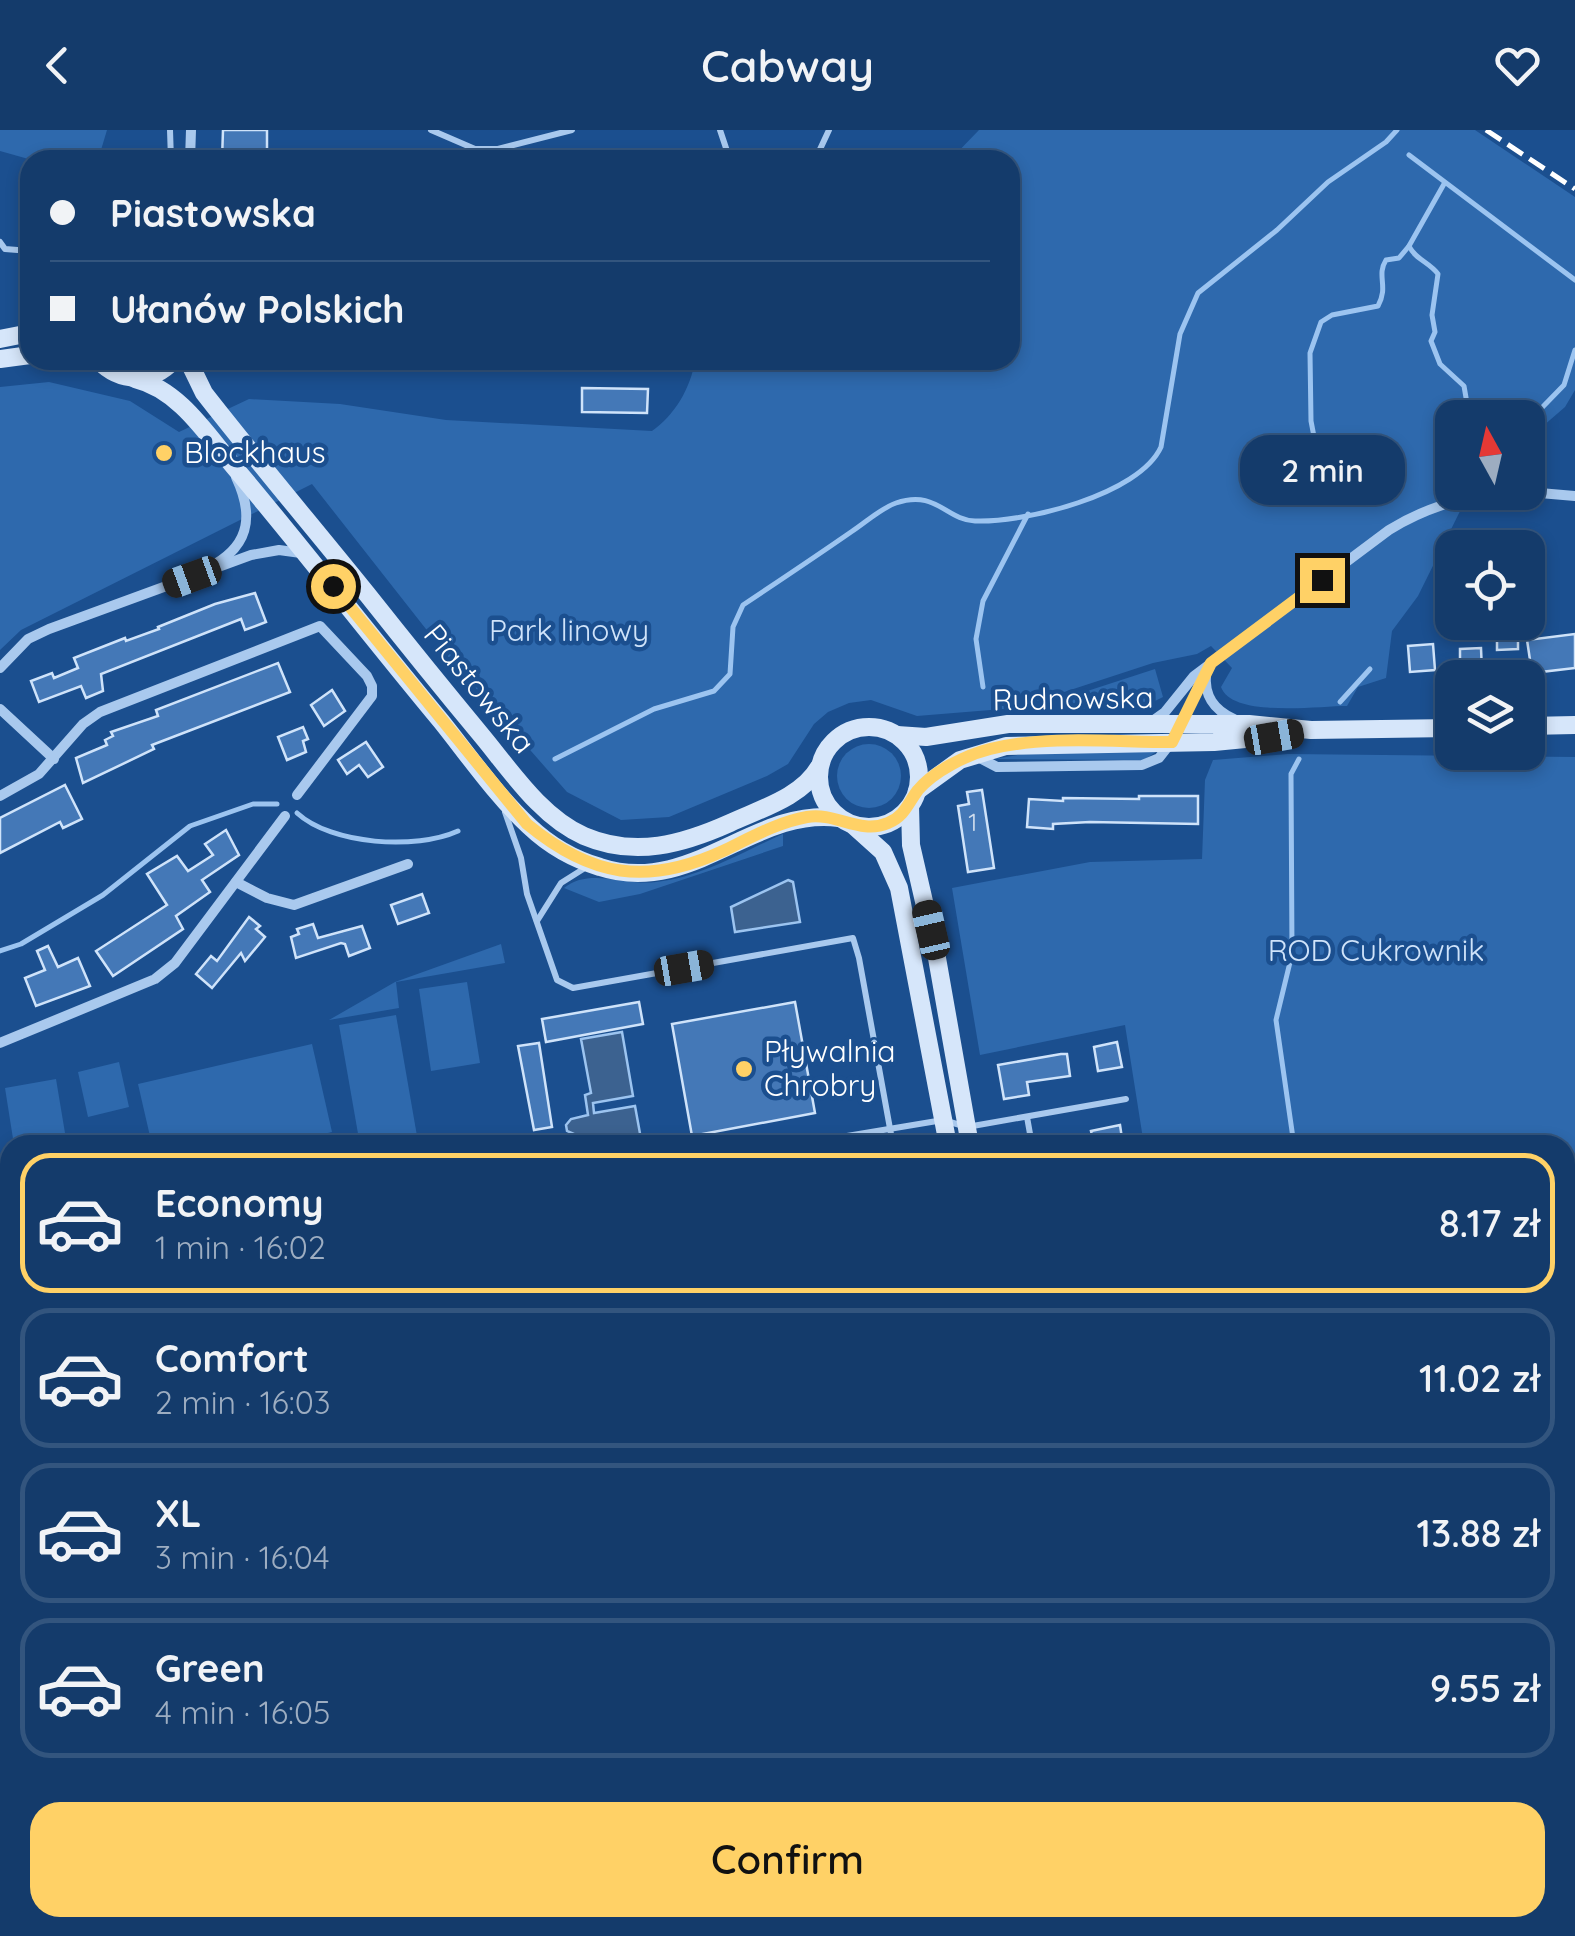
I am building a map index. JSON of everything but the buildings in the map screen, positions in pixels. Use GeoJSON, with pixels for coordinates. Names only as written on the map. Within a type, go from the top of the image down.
{"type":"FeatureCollection","features":[{"type":"Feature","properties":{"kind":"main road","name":"Piastowska"},"geometry":{"type":"LineString","coordinates":[[109,370],[155,385],[170,395],[310,557],[492,784],[527,824],[552,845],[592,864],[631,872],[670,869],[692,864],[794,820],[815,816],[846,821]]}},
{"type":"Feature","properties":{"kind":"main road"},"geometry":{"type":"LineString","coordinates":[[135,378],[162,370]]}},
{"type":"Feature","properties":{"kind":"main road","name":"Piastowska"},"geometry":{"type":"LineString","coordinates":[[193,370],[204,393],[433,678],[517,778],[563,824],[591,838],[626,847],[684,842],[794,792],[811,780],[819,767]]}},
{"type":"Feature","properties":{"kind":"main road","name":"Rudnowska"},"geometry":{"type":"LineString","coordinates":[[897,736],[926,738],[1008,724],[1435,728]]}},
{"type":"Feature","properties":{"kind":"main road"},"geometry":{"type":"LineString","coordinates":[[1545,725],[1575,724]]}},
{"type":"Feature","properties":{"kind":"main road"},"geometry":{"type":"LineString","coordinates":[[946,1135],[899,888],[884,852],[822,796],[819,767],[831,743],[845,732],[872,727],[897,736],[914,756],[919,773],[913,799],[911,845],[937,958],[968,1135]]}},
{"type":"Feature","properties":{"kind":"main road","name":"Rudnowska"},"geometry":{"type":"LineString","coordinates":[[913,799],[974,754],[1006,746],[1242,740],[1311,730]]}},
{"type":"Feature","properties":{"kind":"main road"},"geometry":{"type":"LineString","coordinates":[[846,821],[869,827],[884,824],[913,799]]}},
{"type":"Feature","properties":{"kind":"street"},"geometry":{"type":"LineString","coordinates":[[192,577],[238,546],[248,525],[244,496],[226,458]]}},
{"type":"Feature","properties":{"kind":"street"},"geometry":{"type":"LineString","coordinates":[[1545,493],[1575,496]]}},
{"type":"Feature","properties":{"kind":"street"},"geometry":{"type":"LineString","coordinates":[[1146,725],[1165,712],[1184,685],[1211,663],[1389,530],[1435,506]]}},
{"type":"Feature","properties":{"kind":"street"},"geometry":{"type":"LineString","coordinates":[[0,668],[28,639],[192,577],[264,552],[291,550],[310,557]]}},
{"type":"Feature","properties":{"kind":"street"},"geometry":{"type":"LineString","coordinates":[[0,796],[39,774],[83,724],[100,712],[320,626],[367,676],[372,696],[297,794]]}},
{"type":"Feature","properties":{"kind":"street"},"geometry":{"type":"LineString","coordinates":[[1211,663],[1206,677],[1208,697],[1220,712],[1249,724]]}},
{"type":"Feature","properties":{"kind":"street"},"geometry":{"type":"LineString","coordinates":[[1172,742],[1211,663]]}},
{"type":"Feature","properties":{"kind":"street"},"geometry":{"type":"LineString","coordinates":[[0,708],[54,759]]}},
{"type":"Feature","properties":{"kind":"street"},"geometry":{"type":"LineString","coordinates":[[0,1043],[155,979],[174,963],[285,816]]}},
{"type":"Feature","properties":{"kind":"street"},"geometry":{"type":"LineString","coordinates":[[236,882],[268,898],[294,905],[408,864]]}},
{"type":"Feature","properties":{"kind":"lane"},"geometry":{"type":"LineString","coordinates":[[431,130],[475,149],[498,149],[572,130]]}},
{"type":"Feature","properties":{"kind":"lane"},"geometry":{"type":"LineString","coordinates":[[492,784],[515,837],[536,922],[557,980],[573,988],[853,938],[891,1135]]}},
{"type":"Feature","properties":{"kind":"lane"},"geometry":{"type":"LineString","coordinates":[[536,922],[561,883],[592,864]]}},
{"type":"Feature","properties":{"kind":"lane"},"geometry":{"type":"LineString","coordinates":[[971,1135],[1027,1116],[1126,1099]]}},
{"type":"Feature","properties":{"kind":"lane"},"geometry":{"type":"LineString","coordinates":[[1027,1116],[1030,1135]]}},
{"type":"Feature","properties":{"kind":"lane"},"geometry":{"type":"LineString","coordinates":[[850,1135],[944,1120],[966,1135]]}},
{"type":"Feature","properties":{"kind":"green space"},"geometry":{"type":"Polygon","coordinates":[[[0,130],[107,130],[101,150],[20,150],[20,157],[0,151],[0,130]]]}},
{"type":"Feature","properties":{"kind":"green space","name":"Park linowy"},"geometry":{"type":"Polygon","coordinates":[[[979,130],[1475,130],[1575,197],[1575,390],[1565,407],[1545,424],[1545,400],[1435,400],[1435,510],[1461,510],[1451,530],[1435,530],[1435,562],[1418,596],[1392,631],[1386,678],[1358,687],[1347,706],[1277,708],[1241,703],[1228,697],[1221,687],[1232,668],[1211,646],[1197,654],[1153,663],[1015,708],[917,716],[871,700],[849,703],[828,712],[814,724],[788,764],[767,776],[669,817],[621,820],[567,792],[444,652],[312,484],[21,630],[0,650],[0,387],[49,382],[130,401],[179,432],[249,399],[340,404],[446,420],[652,431],[680,400],[693,370],[1020,370],[1020,150],[960,150],[979,130]]]}},
{"type":"Feature","properties":{"kind":"green space"},"geometry":{"type":"Polygon","coordinates":[[[1155,669],[1163,697],[1141,708],[1032,709],[1155,669]]]}},
{"type":"Feature","properties":{"kind":"green space"},"geometry":{"type":"Polygon","coordinates":[[[869,744],[892,753],[901,776],[892,799],[869,808],[846,799],[837,776],[846,753],[869,744]]]}},
{"type":"Feature","properties":{"kind":"green space"},"geometry":{"type":"Polygon","coordinates":[[[1160,749],[1144,760],[994,759],[1035,752],[1160,749]]]}},
{"type":"Feature","properties":{"kind":"green space","name":"ROD Cukrownik"},"geometry":{"type":"Polygon","coordinates":[[[1288,754],[1435,756],[1435,770],[1545,770],[1545,757],[1575,757],[1575,1135],[1142,1135],[1125,1025],[980,1055],[952,888],[1090,862],[1202,859],[1205,780],[1213,760],[1288,754]]]}},
{"type":"Feature","properties":{"kind":"green space"},"geometry":{"type":"Polygon","coordinates":[[[783,834],[783,846],[640,894],[599,902],[564,888],[596,878],[644,883],[673,879],[721,863],[783,834]]]}},
{"type":"Feature","properties":{"kind":"green space"},"geometry":{"type":"Polygon","coordinates":[[[501,944],[505,963],[396,982],[399,1008],[329,1020],[395,982],[501,944]]]}},
{"type":"Feature","properties":{"kind":"green space"},"geometry":{"type":"Polygon","coordinates":[[[467,982],[480,1063],[431,1071],[419,989],[467,982]]]}},
{"type":"Feature","properties":{"kind":"green space"},"geometry":{"type":"Polygon","coordinates":[[[396,1015],[417,1135],[358,1135],[339,1025],[396,1015]]]}},
{"type":"Feature","properties":{"kind":"green space"},"geometry":{"type":"Polygon","coordinates":[[[312,1044],[332,1132],[150,1135],[138,1084],[312,1044]]]}},
{"type":"Feature","properties":{"kind":"green space"},"geometry":{"type":"Polygon","coordinates":[[[119,1062],[129,1107],[88,1117],[78,1072],[119,1062]]]}},
{"type":"Feature","properties":{"kind":"green space"},"geometry":{"type":"Polygon","coordinates":[[[56,1079],[65,1135],[12,1135],[5,1088],[56,1079]]]}},
{"type":"Feature","properties":{"kind":"shaded area"},"geometry":{"type":"Polygon","coordinates":[[[788,880],[793,882],[800,922],[735,932],[731,907],[788,880]]]}},
{"type":"Feature","properties":{"kind":"shaded area"},"geometry":{"type":"Polygon","coordinates":[[[622,1032],[633,1096],[593,1103],[594,1113],[635,1106],[640,1135],[576,1135],[567,1131],[571,1119],[588,1115],[585,1095],[591,1093],[581,1039],[622,1032]]]}},
{"type":"Feature","properties":{"kind":"waterway"},"geometry":{"type":"LineString","coordinates":[[555,759],[654,709],[714,691],[730,674],[733,627],[743,605],[890,505],[921,500],[965,519],[996,520],[1078,503],[1130,479],[1149,464],[1161,447],[1180,334],[1198,293],[1277,230],[1328,182],[1397,130]]}},
{"type":"Feature","properties":{"kind":"waterway"},"geometry":{"type":"LineString","coordinates":[[1409,155],[1575,280]]}},
{"type":"Feature","properties":{"kind":"waterway"},"geometry":{"type":"LineString","coordinates":[[1444,184],[1409,246],[1438,274],[1432,315],[1435,332],[1431,341],[1440,364],[1464,386],[1466,400]]}},
{"type":"Feature","properties":{"kind":"waterway"},"geometry":{"type":"LineString","coordinates":[[1316,447],[1311,421],[1310,353],[1321,322],[1332,315],[1378,306],[1386,260],[1399,258],[1409,246]]}},
{"type":"Feature","properties":{"kind":"waterway"},"geometry":{"type":"LineString","coordinates":[[1545,405],[1564,385],[1575,350]]}},
{"type":"Feature","properties":{"kind":"waterway"},"geometry":{"type":"LineString","coordinates":[[983,687],[976,639],[983,601],[1028,514]]}},
{"type":"Feature","properties":{"kind":"waterway"},"geometry":{"type":"LineString","coordinates":[[1340,702],[1370,669]]}},
{"type":"Feature","properties":{"kind":"waterway"},"geometry":{"type":"LineString","coordinates":[[1293,1135],[1276,1020],[1292,954],[1291,774],[1299,759]]}},
{"type":"Feature","properties":{"kind":"waterway"},"geometry":{"type":"LineString","coordinates":[[0,951],[21,944],[103,895],[190,826],[253,804],[277,804]]}},
{"type":"Feature","properties":{"kind":"waterway"},"geometry":{"type":"LineString","coordinates":[[297,813],[331,832],[375,841],[420,841],[458,831]]}},
{"type":"Feature","properties":{"kind":"railway"},"geometry":{"type":"LineString","coordinates":[[1486,130],[1575,189]]}},
{"type":"Feature","properties":{"kind":"place","name":"Blockhaus"},"geometry":{"type":"Point","coordinates":[164,453]}},
{"type":"Feature","properties":{"kind":"place","name":"Pływalnia Chrobry"},"geometry":{"type":"Point","coordinates":[744,1069]}},
{"type":"Feature","properties":{"kind":"route"},"geometry":{"type":"LineString","coordinates":[[333,586],[400,673],[527,824],[552,845],[576,858],[603,868],[650,872],[692,864],[794,820],[824,816],[869,827],[892,822],[910,806],[917,791],[960,760],[988,750],[1057,742],[1172,742],[1211,663],[1322,580]]}}]}
